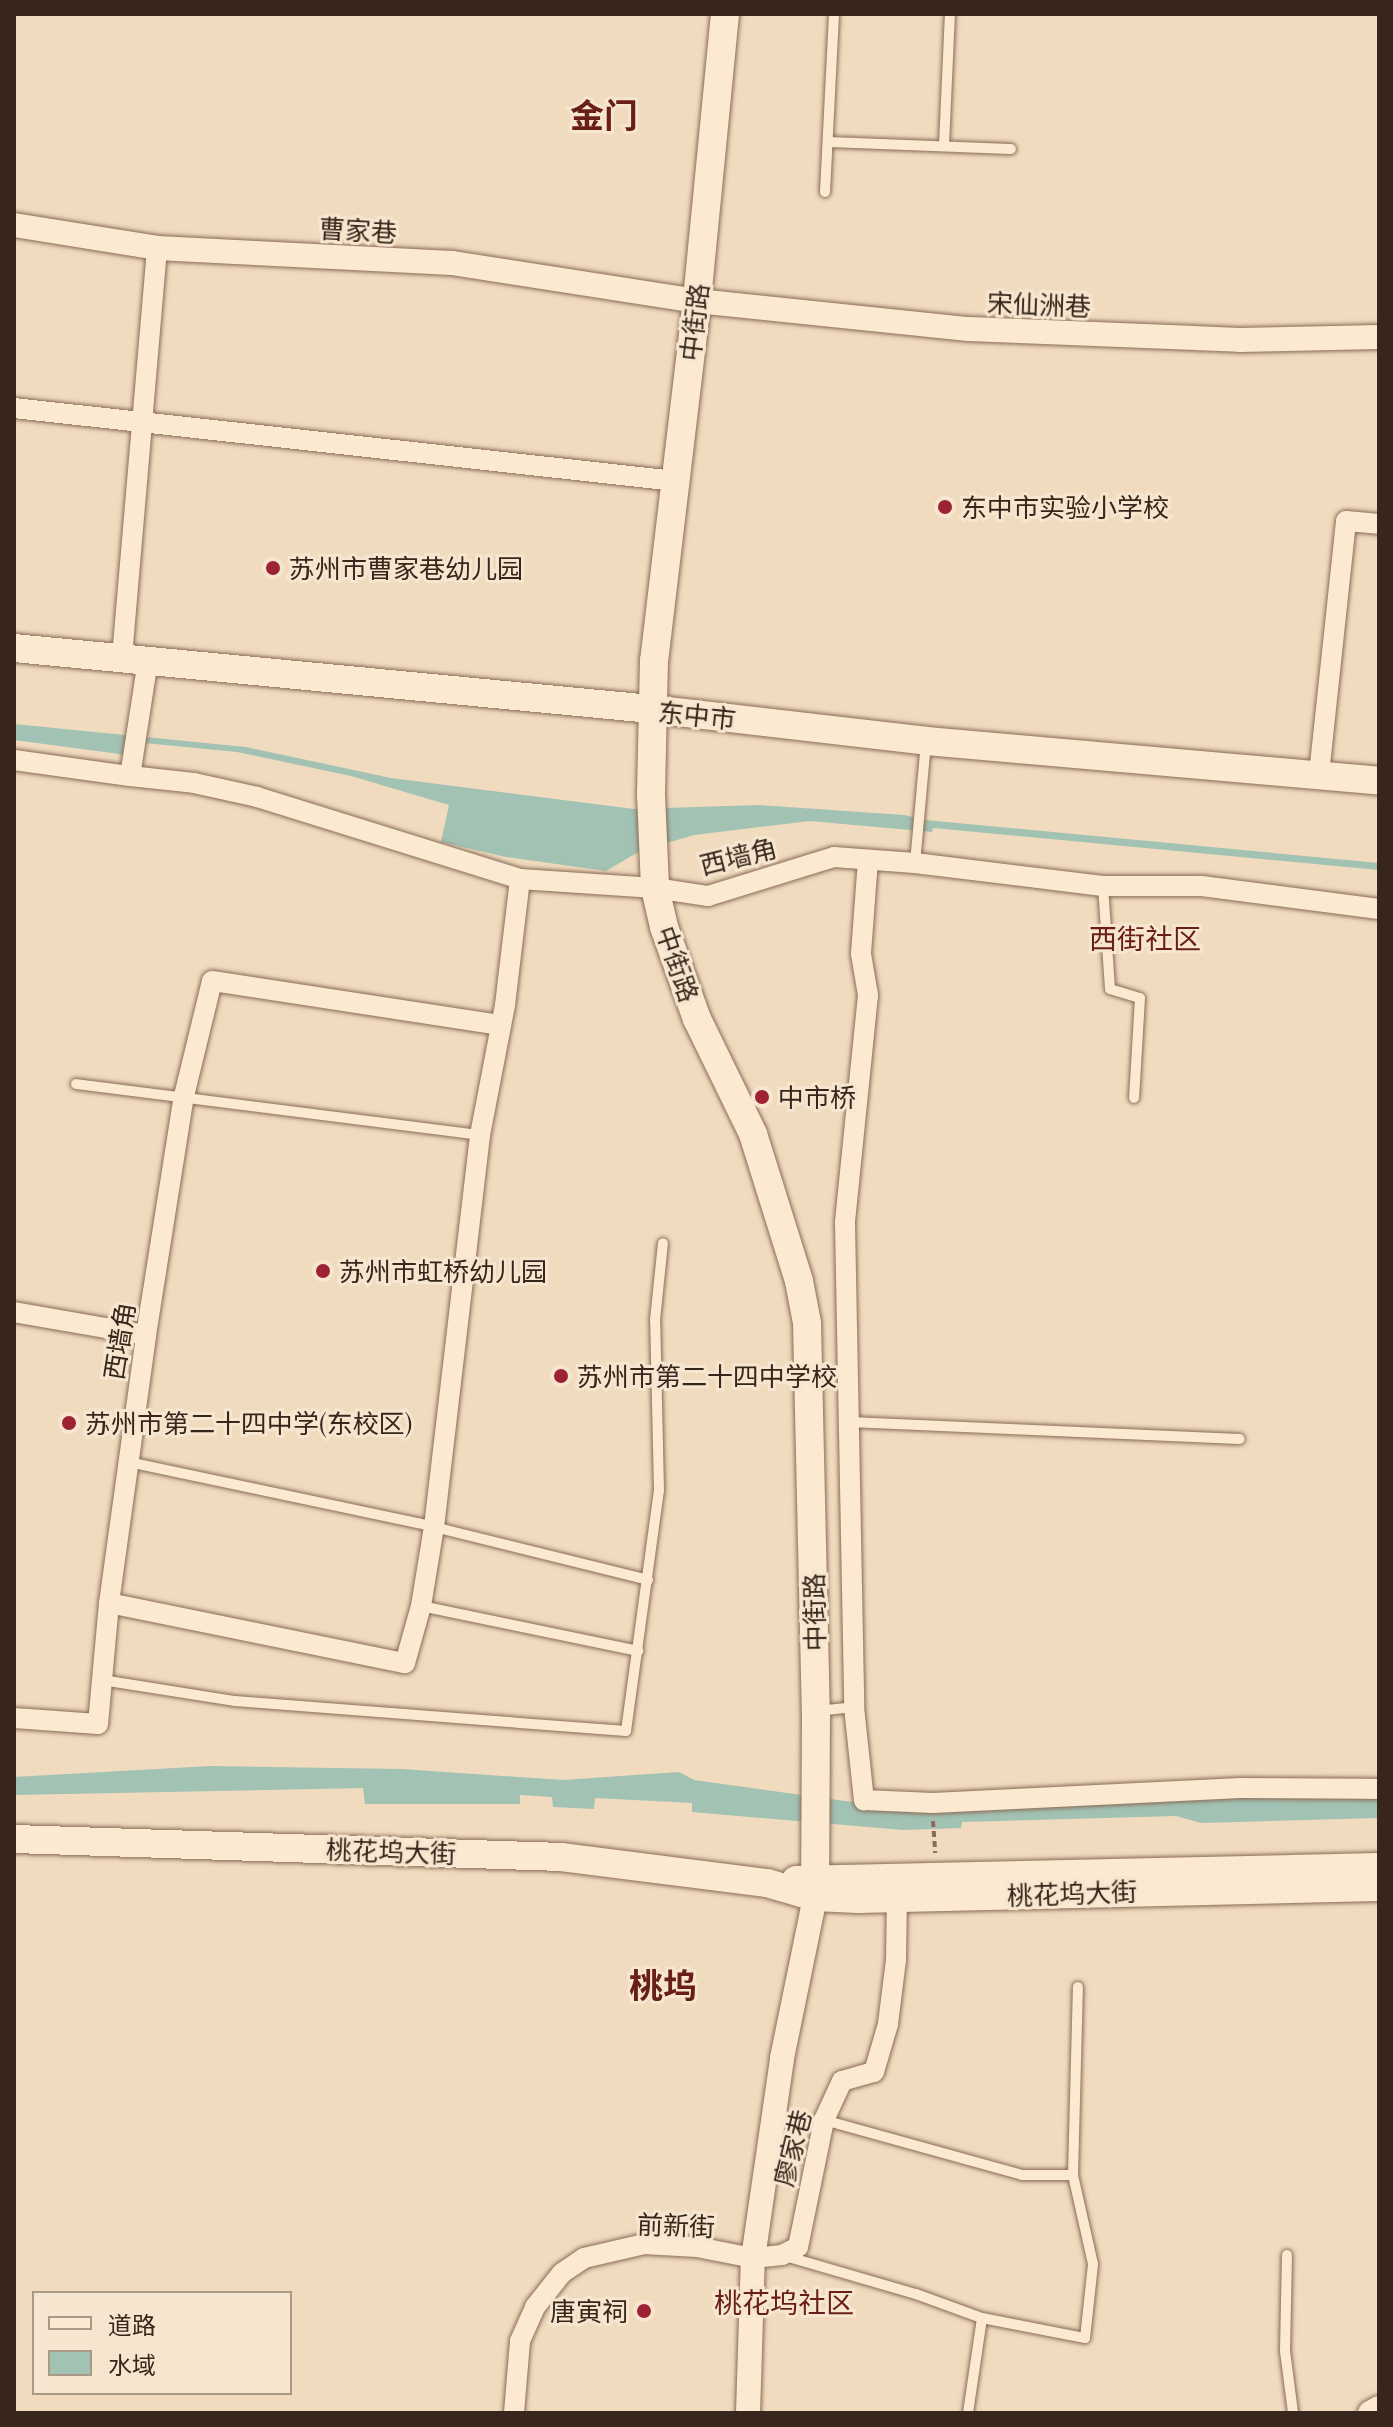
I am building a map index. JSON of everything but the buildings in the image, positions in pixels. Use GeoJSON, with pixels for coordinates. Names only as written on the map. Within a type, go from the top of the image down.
{"type":"FeatureCollection","features":[{"type":"Feature","properties":{"kind":"main road","name":"中街路"},"geometry":{"type":"LineString","coordinates":[[725,14],[697,301],[651,709],[651,795],[655,877],[668,939],[697,1019],[753,1134],[799,1281],[807,1323],[816,1712],[815,1888]]}},
{"type":"Feature","properties":{"kind":"main road","name":"东中市"},"geometry":{"type":"LineString","coordinates":[[14,648],[651,709],[926,741],[1379,781]]}},
{"type":"Feature","properties":{"kind":"main road","name":"桃花坞大街"},"geometry":{"type":"LineString","coordinates":[[14,1839],[548,1856],[897,1899],[1379,1887]]}},
{"type":"Feature","properties":{"kind":"main road","name":"桃花坞大街"},"geometry":{"type":"LineString","coordinates":[[815,1888],[1379,1867]]}},
{"type":"Feature","properties":{"kind":"street","name":"曹家巷"},"geometry":{"type":"LineString","coordinates":[[14,225],[157,248],[452,263],[697,301]]}},
{"type":"Feature","properties":{"kind":"street"},"geometry":{"type":"LineString","coordinates":[[131,770],[137,732],[135,659],[143,423],[157,248]]}},
{"type":"Feature","properties":{"kind":"street","name":"宋仙洲巷"},"geometry":{"type":"LineString","coordinates":[[697,301],[969,329],[1240,340],[1379,337]]}},
{"type":"Feature","properties":{"kind":"street"},"geometry":{"type":"LineString","coordinates":[[14,408],[675,481]]}},
{"type":"Feature","properties":{"kind":"street"},"geometry":{"type":"LineString","coordinates":[[1319,774],[1346,521],[1379,524]]}},
{"type":"Feature","properties":{"kind":"street","name":"西墙角"},"geometry":{"type":"LineString","coordinates":[[14,760],[131,770],[257,797],[520,879],[655,877],[708,896],[834,857],[868,860],[916,853],[1103,886],[1202,886],[1379,909]]}},
{"type":"Feature","properties":{"kind":"street"},"geometry":{"type":"LineString","coordinates":[[868,860],[861,954],[868,995],[845,1223],[854,1707],[864,1800],[933,1803],[1241,1788],[1379,1789]]}},
{"type":"Feature","properties":{"kind":"street"},"geometry":{"type":"LineString","coordinates":[[109,1603],[405,1663],[421,1606],[434,1527],[480,1135],[501,1025],[520,879]]}},
{"type":"Feature","properties":{"kind":"street","name":"西墙角"},"geometry":{"type":"LineString","coordinates":[[14,1718],[98,1724],[109,1603],[146,1335],[184,1096],[212,981],[501,1025]]}},
{"type":"Feature","properties":{"kind":"street"},"geometry":{"type":"LineString","coordinates":[[14,1312],[146,1335]]}},
{"type":"Feature","properties":{"kind":"street","name":"廖家巷"},"geometry":{"type":"LineString","coordinates":[[748,2413],[753,2258],[782,2058],[815,1888]]}},
{"type":"Feature","properties":{"kind":"street","name":"廖家巷"},"geometry":{"type":"LineString","coordinates":[[782,2255],[798,2247],[824,2120],[842,2081],[874,2072],[888,2024],[896,1960],[897,1899]]}},
{"type":"Feature","properties":{"kind":"street","name":"前新街"},"geometry":{"type":"LineString","coordinates":[[514,2413],[520,2341],[535,2307],[562,2273],[584,2258],[644,2244],[697,2247],[753,2258]]}},
{"type":"Feature","properties":{"kind":"street"},"geometry":{"type":"LineString","coordinates":[[753,2258],[782,2255]]}},
{"type":"Feature","properties":{"kind":"street"},"geometry":{"type":"LineString","coordinates":[[1370,2413],[1379,2408]]}},
{"type":"Feature","properties":{"kind":"lane"},"geometry":{"type":"LineString","coordinates":[[825,192],[834,14]]}},
{"type":"Feature","properties":{"kind":"lane"},"geometry":{"type":"LineString","coordinates":[[944,145],[950,14]]}},
{"type":"Feature","properties":{"kind":"lane"},"geometry":{"type":"LineString","coordinates":[[828,142],[1011,149]]}},
{"type":"Feature","properties":{"kind":"lane"},"geometry":{"type":"LineString","coordinates":[[916,853],[926,741]]}},
{"type":"Feature","properties":{"kind":"lane"},"geometry":{"type":"LineString","coordinates":[[1103,886],[1110,989],[1140,998],[1134,1098]]}},
{"type":"Feature","properties":{"kind":"lane"},"geometry":{"type":"LineString","coordinates":[[76,1084],[480,1135]]}},
{"type":"Feature","properties":{"kind":"lane"},"geometry":{"type":"LineString","coordinates":[[102,1680],[235,1701],[626,1731],[659,1490],[655,1320],[663,1243]]}},
{"type":"Feature","properties":{"kind":"lane"},"geometry":{"type":"LineString","coordinates":[[849,1422],[1240,1439]]}},
{"type":"Feature","properties":{"kind":"lane"},"geometry":{"type":"LineString","coordinates":[[128,1462],[434,1527],[648,1580]]}},
{"type":"Feature","properties":{"kind":"lane"},"geometry":{"type":"LineString","coordinates":[[421,1606],[638,1651]]}},
{"type":"Feature","properties":{"kind":"lane"},"geometry":{"type":"LineString","coordinates":[[816,1712],[854,1707]]}},
{"type":"Feature","properties":{"kind":"lane"},"geometry":{"type":"LineString","coordinates":[[782,2255],[916,2294],[982,2318],[1085,2338],[1093,2264],[1073,2175],[1078,1987]]}},
{"type":"Feature","properties":{"kind":"lane"},"geometry":{"type":"LineString","coordinates":[[824,2120],[1022,2175],[1073,2175]]}},
{"type":"Feature","properties":{"kind":"lane"},"geometry":{"type":"LineString","coordinates":[[1287,2255],[1285,2351],[1293,2413]]}},
{"type":"Feature","properties":{"kind":"lane"},"geometry":{"type":"LineString","coordinates":[[968,2413],[982,2318]]}},
{"type":"Feature","properties":{"kind":"path"},"geometry":{"type":"LineString","coordinates":[[933,1821],[934,1837]]}},
{"type":"Feature","properties":{"kind":"water"},"geometry":{"type":"Polygon","coordinates":[[[14,724],[246,747],[391,778],[634,809],[759,805],[904,815],[925,820],[1379,863],[1379,870],[933,828],[932,832],[810,821],[694,835],[640,851],[606,871],[506,857],[441,842],[449,805],[351,776],[237,752],[144,743],[142,757],[14,740],[14,724]]]}},
{"type":"Feature","properties":{"kind":"water"},"geometry":{"type":"Polygon","coordinates":[[[210,1766],[402,1769],[563,1780],[679,1772],[694,1780],[874,1805],[1379,1792],[1379,1818],[1201,1823],[1176,1816],[962,1822],[961,1828],[903,1830],[692,1812],[692,1803],[595,1798],[594,1809],[553,1807],[552,1797],[520,1795],[520,1804],[365,1804],[363,1788],[14,1795],[14,1777],[210,1766]]]}},
{"type":"Feature","properties":{"kind":"place","name":"东中市实验小学校"},"geometry":{"type":"Point","coordinates":[945,507]}},
{"type":"Feature","properties":{"kind":"place","name":"苏州市曹家巷幼儿园"},"geometry":{"type":"Point","coordinates":[273,568]}},
{"type":"Feature","properties":{"kind":"place","name":"中市桥"},"geometry":{"type":"Point","coordinates":[762,1097]}},
{"type":"Feature","properties":{"kind":"place","name":"苏州市虹桥幼儿园"},"geometry":{"type":"Point","coordinates":[323,1271]}},
{"type":"Feature","properties":{"kind":"place","name":"苏州市第二十四中学校"},"geometry":{"type":"Point","coordinates":[561,1376]}},
{"type":"Feature","properties":{"kind":"place","name":"苏州市第二十四中学(东校区)"},"geometry":{"type":"Point","coordinates":[69,1423]}},
{"type":"Feature","properties":{"kind":"place","name":"唐寅祠"},"geometry":{"type":"Point","coordinates":[644,2311]}},
{"type":"Feature","properties":{"kind":"district","name":"金门"},"geometry":{"type":"Point","coordinates":[604,115]}},
{"type":"Feature","properties":{"kind":"district","name":"西街社区"},"geometry":{"type":"Point","coordinates":[1145,938]}},
{"type":"Feature","properties":{"kind":"district","name":"桃坞"},"geometry":{"type":"Point","coordinates":[663,1985]}},
{"type":"Feature","properties":{"kind":"district","name":"桃花坞社区"},"geometry":{"type":"Point","coordinates":[784,2302]}}]}
